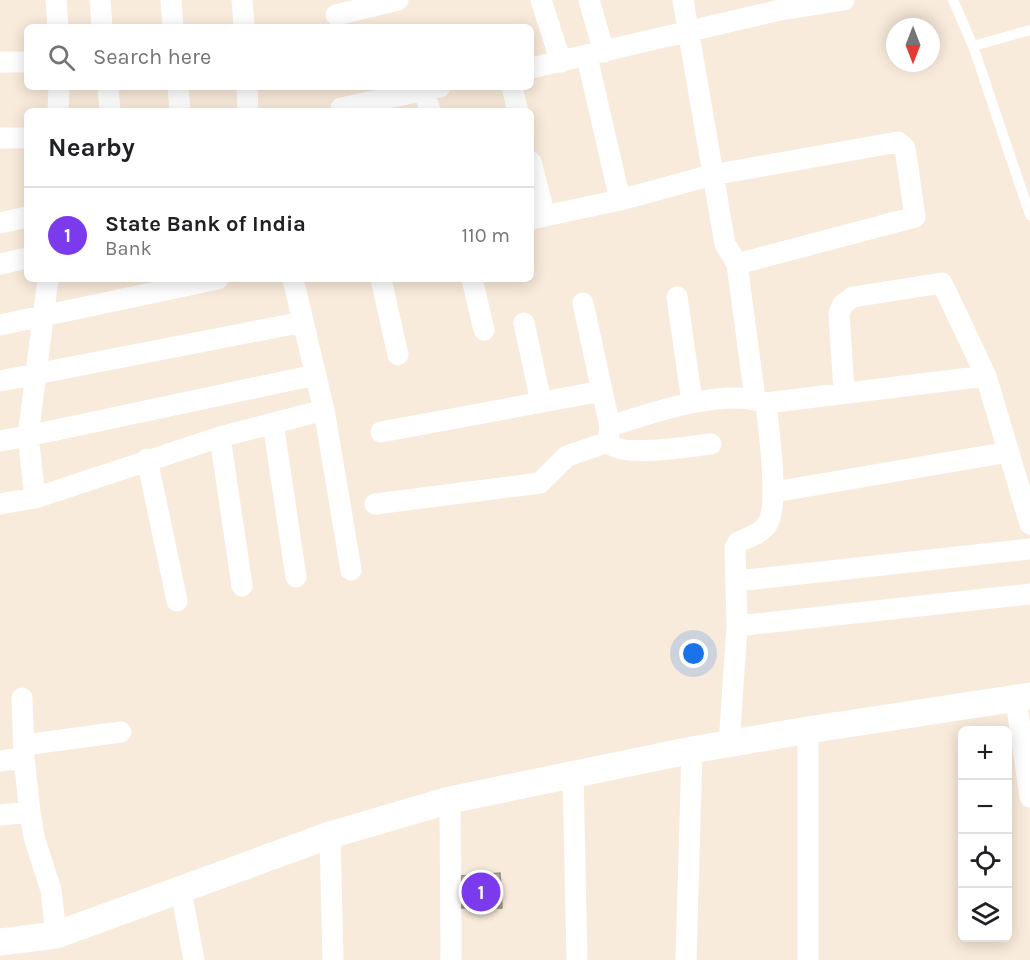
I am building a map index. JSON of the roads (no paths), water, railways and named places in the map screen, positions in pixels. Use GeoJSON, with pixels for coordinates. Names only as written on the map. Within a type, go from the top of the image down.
{"type":"FeatureCollection","features":[{"type":"Feature","properties":{"kind":"street"},"geometry":{"type":"LineString","coordinates":[[56,0],[58,24]]}},
{"type":"Feature","properties":{"kind":"street"},"geometry":{"type":"LineString","coordinates":[[100,0],[102,24]]}},
{"type":"Feature","properties":{"kind":"street"},"geometry":{"type":"LineString","coordinates":[[171,0],[173,24]]}},
{"type":"Feature","properties":{"kind":"street"},"geometry":{"type":"LineString","coordinates":[[242,0],[244,24]]}},
{"type":"Feature","properties":{"kind":"street"},"geometry":{"type":"LineString","coordinates":[[336,15],[398,0]]}},
{"type":"Feature","properties":{"kind":"street"},"geometry":{"type":"LineString","coordinates":[[541,0],[561,62]]}},
{"type":"Feature","properties":{"kind":"street"},"geometry":{"type":"LineString","coordinates":[[589,0],[595,54],[620,200]]}},
{"type":"Feature","properties":{"kind":"street"},"geometry":{"type":"LineString","coordinates":[[683,0],[725,244],[737,264],[774,492],[768,525],[737,544],[737,626],[729,745]]}},
{"type":"Feature","properties":{"kind":"street"},"geometry":{"type":"LineString","coordinates":[[534,67],[595,54],[779,5],[844,0]]}},
{"type":"Feature","properties":{"kind":"street"},"geometry":{"type":"LineString","coordinates":[[0,62],[24,62]]}},
{"type":"Feature","properties":{"kind":"street"},"geometry":{"type":"LineString","coordinates":[[58,108],[59,90]]}},
{"type":"Feature","properties":{"kind":"street"},"geometry":{"type":"LineString","coordinates":[[108,90],[110,108]]}},
{"type":"Feature","properties":{"kind":"street"},"geometry":{"type":"LineString","coordinates":[[178,90],[180,108]]}},
{"type":"Feature","properties":{"kind":"street"},"geometry":{"type":"LineString","coordinates":[[247,90],[248,108]]}},
{"type":"Feature","properties":{"kind":"street"},"geometry":{"type":"LineString","coordinates":[[341,108],[427,90]]}},
{"type":"Feature","properties":{"kind":"street"},"geometry":{"type":"LineString","coordinates":[[430,108],[432,90]]}},
{"type":"Feature","properties":{"kind":"street"},"geometry":{"type":"LineString","coordinates":[[513,90],[517,108]]}},
{"type":"Feature","properties":{"kind":"street"},"geometry":{"type":"LineString","coordinates":[[0,138],[24,138]]}},
{"type":"Feature","properties":{"kind":"street"},"geometry":{"type":"LineString","coordinates":[[534,186],[538,218],[620,200],[712,175],[898,142],[905,148],[915,217],[737,264]]}},
{"type":"Feature","properties":{"kind":"street"},"geometry":{"type":"LineString","coordinates":[[0,223],[16,217]]}},
{"type":"Feature","properties":{"kind":"street"},"geometry":{"type":"LineString","coordinates":[[0,264],[24,259]]}},
{"type":"Feature","properties":{"kind":"street"},"geometry":{"type":"LineString","coordinates":[[35,498],[28,436],[34,374],[48,282]]}},
{"type":"Feature","properties":{"kind":"street"},"geometry":{"type":"LineString","coordinates":[[0,325],[204,282]]}},
{"type":"Feature","properties":{"kind":"street"},"geometry":{"type":"LineString","coordinates":[[294,282],[324,410],[351,570]]}},
{"type":"Feature","properties":{"kind":"street"},"geometry":{"type":"LineString","coordinates":[[382,282],[398,355]]}},
{"type":"Feature","properties":{"kind":"street"},"geometry":{"type":"LineString","coordinates":[[473,282],[484,330]]}},
{"type":"Feature","properties":{"kind":"street"},"geometry":{"type":"LineString","coordinates":[[844,392],[839,313],[843,304],[853,297],[939,282],[944,284],[986,376],[1030,524]]}},
{"type":"Feature","properties":{"kind":"street"},"geometry":{"type":"LineString","coordinates":[[677,297],[692,402]]}},
{"type":"Feature","properties":{"kind":"street"},"geometry":{"type":"LineString","coordinates":[[583,303],[602,391],[611,447],[636,451],[711,444]]}},
{"type":"Feature","properties":{"kind":"street"},"geometry":{"type":"LineString","coordinates":[[0,381],[303,322]]}},
{"type":"Feature","properties":{"kind":"street"},"geometry":{"type":"LineString","coordinates":[[524,323],[541,402]]}},
{"type":"Feature","properties":{"kind":"street"},"geometry":{"type":"LineString","coordinates":[[0,441],[315,375]]}},
{"type":"Feature","properties":{"kind":"street"},"geometry":{"type":"LineString","coordinates":[[375,504],[540,483],[567,456],[609,434],[692,402],[761,401],[986,376]]}},
{"type":"Feature","properties":{"kind":"street"},"geometry":{"type":"LineString","coordinates":[[381,432],[602,391]]}},
{"type":"Feature","properties":{"kind":"street"},"geometry":{"type":"LineString","coordinates":[[0,504],[35,498],[147,459],[324,410]]}},
{"type":"Feature","properties":{"kind":"street"},"geometry":{"type":"LineString","coordinates":[[273,423],[296,577]]}},
{"type":"Feature","properties":{"kind":"street"},"geometry":{"type":"LineString","coordinates":[[220,437],[242,586]]}},
{"type":"Feature","properties":{"kind":"street"},"geometry":{"type":"LineString","coordinates":[[774,492],[1009,452]]}},
{"type":"Feature","properties":{"kind":"street"},"geometry":{"type":"LineString","coordinates":[[147,459],[177,601]]}},
{"type":"Feature","properties":{"kind":"street"},"geometry":{"type":"LineString","coordinates":[[737,581],[1030,549]]}},
{"type":"Feature","properties":{"kind":"street"},"geometry":{"type":"LineString","coordinates":[[737,626],[1030,594]]}},
{"type":"Feature","properties":{"kind":"street"},"geometry":{"type":"LineString","coordinates":[[22,698],[30,812],[34,837],[51,891],[56,935]]}},
{"type":"Feature","properties":{"kind":"street"},"geometry":{"type":"LineString","coordinates":[[0,942],[56,935],[330,835],[450,800],[692,750],[1023,698],[1030,797]]}},
{"type":"Feature","properties":{"kind":"street"},"geometry":{"type":"LineString","coordinates":[[808,730],[808,960]]}},
{"type":"Feature","properties":{"kind":"street"},"geometry":{"type":"LineString","coordinates":[[0,761],[24,752],[121,732]]}},
{"type":"Feature","properties":{"kind":"street"},"geometry":{"type":"LineString","coordinates":[[686,960],[692,750]]}},
{"type":"Feature","properties":{"kind":"street"},"geometry":{"type":"LineString","coordinates":[[573,775],[577,960]]}},
{"type":"Feature","properties":{"kind":"street"},"geometry":{"type":"LineString","coordinates":[[450,800],[451,960]]}},
{"type":"Feature","properties":{"kind":"street"},"geometry":{"type":"LineString","coordinates":[[0,815],[30,812]]}},
{"type":"Feature","properties":{"kind":"street"},"geometry":{"type":"LineString","coordinates":[[330,835],[333,960]]}},
{"type":"Feature","properties":{"kind":"street"},"geometry":{"type":"LineString","coordinates":[[181,891],[194,960]]}},
{"type":"Feature","properties":{"kind":"lane"},"geometry":{"type":"LineString","coordinates":[[953,0],[973,46],[1030,215]]}},
{"type":"Feature","properties":{"kind":"lane"},"geometry":{"type":"LineString","coordinates":[[973,46],[1030,30]]}},
{"type":"Feature","properties":{"kind":"place","name":"State Bank of India"},"geometry":{"type":"Point","coordinates":[481,892]}}]}
